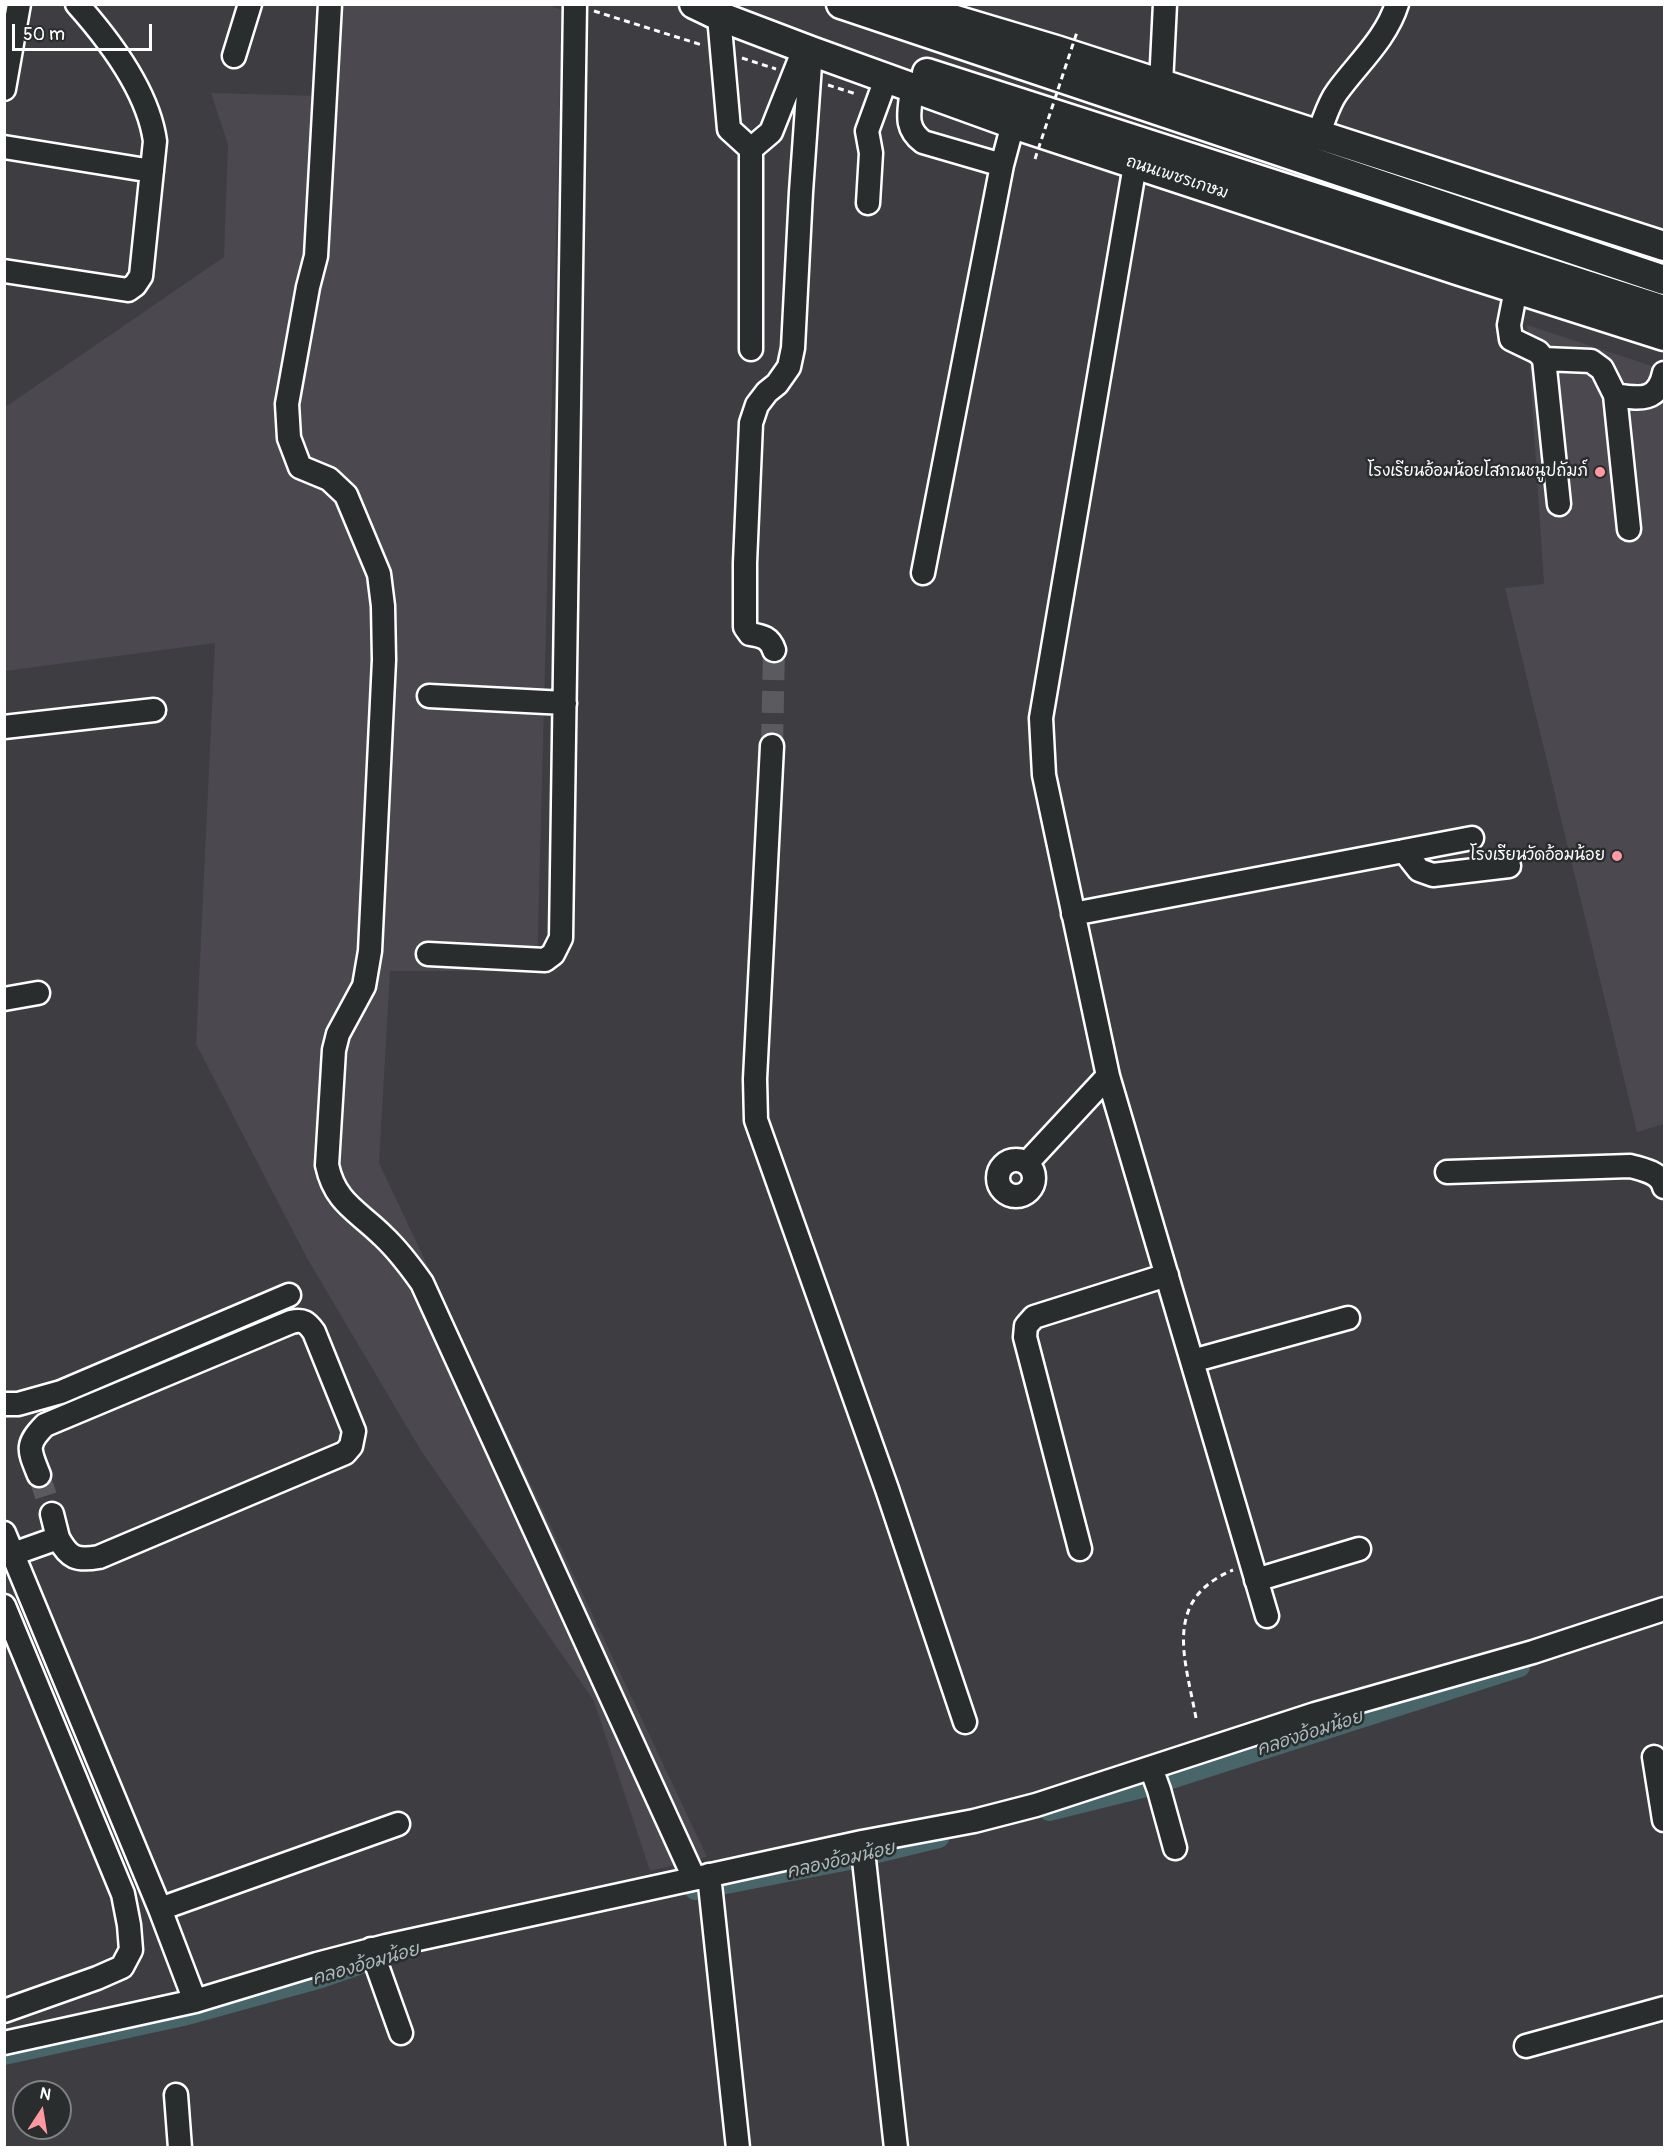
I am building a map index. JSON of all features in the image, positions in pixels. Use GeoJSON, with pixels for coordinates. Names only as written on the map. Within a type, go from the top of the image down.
{"type":"FeatureCollection","features":[{"type":"Feature","properties":{"kind":"main road"},"geometry":{"type":"LineString","coordinates":[[841,4],[1665,280]]}},
{"type":"Feature","properties":{"kind":"main road"},"geometry":{"type":"LineString","coordinates":[[902,4],[996,31],[1665,246]]}},
{"type":"Feature","properties":{"kind":"main road","name":"ถนนเพชรเกษม"},"geometry":{"type":"LineString","coordinates":[[710,8],[808,50],[1013,124],[1665,336]]}},
{"type":"Feature","properties":{"kind":"main road","name":"ถนนเพชรเกษม"},"geometry":{"type":"LineString","coordinates":[[710,8],[1665,310]]}},
{"type":"Feature","properties":{"kind":"street"},"geometry":{"type":"LineString","coordinates":[[4,89],[19,4]]}},
{"type":"Feature","properties":{"kind":"street"},"geometry":{"type":"LineString","coordinates":[[4,271],[128,290],[141,276],[155,141],[152,122],[137,90],[104,34],[77,4]]}},
{"type":"Feature","properties":{"kind":"street"},"geometry":{"type":"LineString","coordinates":[[234,56],[250,4]]}},
{"type":"Feature","properties":{"kind":"street"},"geometry":{"type":"LineString","coordinates":[[330,4],[316,256],[308,287],[287,404],[289,438],[300,467],[329,479],[346,495],[379,574],[383,606],[384,660],[370,951],[364,986],[338,1034],[334,1050],[327,1165],[331,1182],[340,1196],[399,1252],[422,1283],[706,1882],[738,2148]]}},
{"type":"Feature","properties":{"kind":"street"},"geometry":{"type":"LineString","coordinates":[[428,954],[544,960],[553,954],[561,938],[575,4]]}},
{"type":"Feature","properties":{"kind":"street"},"geometry":{"type":"LineString","coordinates":[[1161,84],[1165,4]]}},
{"type":"Feature","properties":{"kind":"street"},"geometry":{"type":"LineString","coordinates":[[1318,134],[1335,94],[1381,37],[1393,17],[1397,4]]}},
{"type":"Feature","properties":{"kind":"street"},"geometry":{"type":"LineString","coordinates":[[710,8],[729,129],[751,149],[751,349]]}},
{"type":"Feature","properties":{"kind":"street"},"geometry":{"type":"LineString","coordinates":[[751,149],[771,132],[808,50]]}},
{"type":"Feature","properties":{"kind":"street"},"geometry":{"type":"LineString","coordinates":[[774,650],[771,641],[763,636],[750,634],[745,627],[745,563],[751,423],[757,405],[789,367],[793,348],[808,50]]}},
{"type":"Feature","properties":{"kind":"street"},"geometry":{"type":"LineString","coordinates":[[899,84],[912,134],[922,142],[1002,165]]}},
{"type":"Feature","properties":{"kind":"street"},"geometry":{"type":"LineString","coordinates":[[868,203],[871,153],[867,131],[899,84]]}},
{"type":"Feature","properties":{"kind":"street"},"geometry":{"type":"LineString","coordinates":[[922,573],[1002,165],[1013,124]]}},
{"type":"Feature","properties":{"kind":"street"},"geometry":{"type":"LineString","coordinates":[[4,147],[152,171]]}},
{"type":"Feature","properties":{"kind":"street"},"geometry":{"type":"LineString","coordinates":[[1135,165],[1041,718],[1044,775],[1108,1076],[1267,1616]]}},
{"type":"Feature","properties":{"kind":"street"},"geometry":{"type":"LineString","coordinates":[[1516,289],[1509,326],[1511,339],[1538,352],[1544,359],[1560,504]]}},
{"type":"Feature","properties":{"kind":"street"},"geometry":{"type":"LineString","coordinates":[[1544,359],[1592,361],[1602,369],[1615,394],[1629,529]]}},
{"type":"Feature","properties":{"kind":"street"},"geometry":{"type":"LineString","coordinates":[[1615,394],[1646,398],[1656,393],[1665,373]]}},
{"type":"Feature","properties":{"kind":"street"},"geometry":{"type":"LineString","coordinates":[[429,696],[565,703]]}},
{"type":"Feature","properties":{"kind":"street"},"geometry":{"type":"LineString","coordinates":[[4,727],[154,710]]}},
{"type":"Feature","properties":{"kind":"street"},"geometry":{"type":"LineString","coordinates":[[772,746],[755,1079],[756,1120],[887,1489],[965,1722]]}},
{"type":"Feature","properties":{"kind":"street"},"geometry":{"type":"LineString","coordinates":[[1073,914],[1472,838]]}},
{"type":"Feature","properties":{"kind":"street"},"geometry":{"type":"LineString","coordinates":[[1404,851],[1419,870],[1433,875],[1509,866]]}},
{"type":"Feature","properties":{"kind":"street"},"geometry":{"type":"LineString","coordinates":[[4,999],[38,993]]}},
{"type":"Feature","properties":{"kind":"street"},"geometry":{"type":"LineString","coordinates":[[1027,1163],[1108,1076]]}},
{"type":"Feature","properties":{"kind":"street"},"geometry":{"type":"LineString","coordinates":[[1447,1172],[1630,1166],[1648,1170],[1664,1183]]}},
{"type":"Feature","properties":{"kind":"street"},"geometry":{"type":"LineString","coordinates":[[1080,1549],[1025,1337],[1026,1326],[1034,1317],[1167,1275]]}},
{"type":"Feature","properties":{"kind":"street"},"geometry":{"type":"LineString","coordinates":[[4,1404],[18,1404],[61,1392],[289,1295]]}},
{"type":"Feature","properties":{"kind":"street"},"geometry":{"type":"LineString","coordinates":[[1192,1361],[1348,1318]]}},
{"type":"Feature","properties":{"kind":"street"},"geometry":{"type":"LineString","coordinates":[[39,1475],[30,1450],[32,1441],[45,1425],[300,1320],[307,1322],[314,1332],[354,1431],[351,1446],[345,1454],[99,1557],[88,1559],[67,1553],[58,1538],[52,1514]]}},
{"type":"Feature","properties":{"kind":"street"},"geometry":{"type":"LineString","coordinates":[[58,1538],[9,1543],[160,1909],[195,2001]]}},
{"type":"Feature","properties":{"kind":"street"},"geometry":{"type":"LineString","coordinates":[[1254,1571],[1359,1549]]}},
{"type":"Feature","properties":{"kind":"street"},"geometry":{"type":"LineString","coordinates":[[4,2011],[122,1967],[131,1950],[123,1894],[5,1607],[31,1599]]}},
{"type":"Feature","properties":{"kind":"street"},"geometry":{"type":"LineString","coordinates":[[4,2043],[195,2001],[374,1956],[706,1882],[864,1852],[1036,1805],[1155,1778],[1315,1714],[1533,1652],[1665,1609]]}},
{"type":"Feature","properties":{"kind":"street"},"geometry":{"type":"LineString","coordinates":[[1654,1757],[1661,1781],[1665,1821]]}},
{"type":"Feature","properties":{"kind":"street"},"geometry":{"type":"LineString","coordinates":[[1155,1778],[1175,1848]]}},
{"type":"Feature","properties":{"kind":"street"},"geometry":{"type":"LineString","coordinates":[[160,1909],[398,1824]]}},
{"type":"Feature","properties":{"kind":"street"},"geometry":{"type":"LineString","coordinates":[[864,1852],[896,2148]]}},
{"type":"Feature","properties":{"kind":"street"},"geometry":{"type":"LineString","coordinates":[[374,1956],[401,2033]]}},
{"type":"Feature","properties":{"kind":"street"},"geometry":{"type":"LineString","coordinates":[[1526,2046],[1665,2008]]}},
{"type":"Feature","properties":{"kind":"street"},"geometry":{"type":"LineString","coordinates":[[176,2095],[180,2148]]}},
{"type":"Feature","properties":{"kind":"path"},"geometry":{"type":"LineString","coordinates":[[1035,159],[1077,32]]}},
{"type":"Feature","properties":{"kind":"path"},"geometry":{"type":"LineString","coordinates":[[1196,1718],[1182,1638],[1189,1605],[1203,1587],[1222,1575],[1254,1571]]}},
{"type":"Feature","properties":{"kind":"shaded area"},"geometry":{"type":"Polygon","coordinates":[[[544,4],[562,10],[537,971],[390,971],[379,1163],[707,1857],[650,1871],[594,1701],[420,1449],[307,1258],[196,1044],[215,643],[5,671],[4,408],[224,257],[228,144],[211,93],[320,96],[325,5],[544,4]]]}},
{"type":"Feature","properties":{"kind":"shaded area","name":"โรงเรียนวัดอ้อมน้อย"},"geometry":{"type":"Polygon","coordinates":[[[1527,325],[1664,370],[1664,1124],[1637,1132],[1505,588],[1544,584],[1527,325]]]}},
{"type":"Feature","properties":{"kind":"waterway","name":"คลองอ้อมน้อย"},"geometry":{"type":"LineString","coordinates":[[1049,1811],[1146,1787],[1520,1667]]}},
{"type":"Feature","properties":{"kind":"waterway","name":"คลองอ้อมน้อย"},"geometry":{"type":"LineString","coordinates":[[695,1890],[844,1861],[939,1838]]}},
{"type":"Feature","properties":{"kind":"waterway","name":"คลองอ้อมน้อย"},"geometry":{"type":"LineString","coordinates":[[4,2055],[183,2016],[321,1978],[384,1956]]}},
{"type":"Feature","properties":{"kind":"tunnel"},"geometry":{"type":"LineString","coordinates":[[772,746],[774,650]]}},
{"type":"Feature","properties":{"kind":"tunnel"},"geometry":{"type":"LineString","coordinates":[[39,1475],[52,1514]]}},
{"type":"Feature","properties":{"kind":"place","name":"โรงเรียนอ้อมน้อยโสภณชนูปถัมภ์"},"geometry":{"type":"Point","coordinates":[1600,472]}},
{"type":"Feature","properties":{"kind":"place","name":"โรงเรียนวัดอ้อมน้อย"},"geometry":{"type":"Point","coordinates":[1617,856]}}]}
